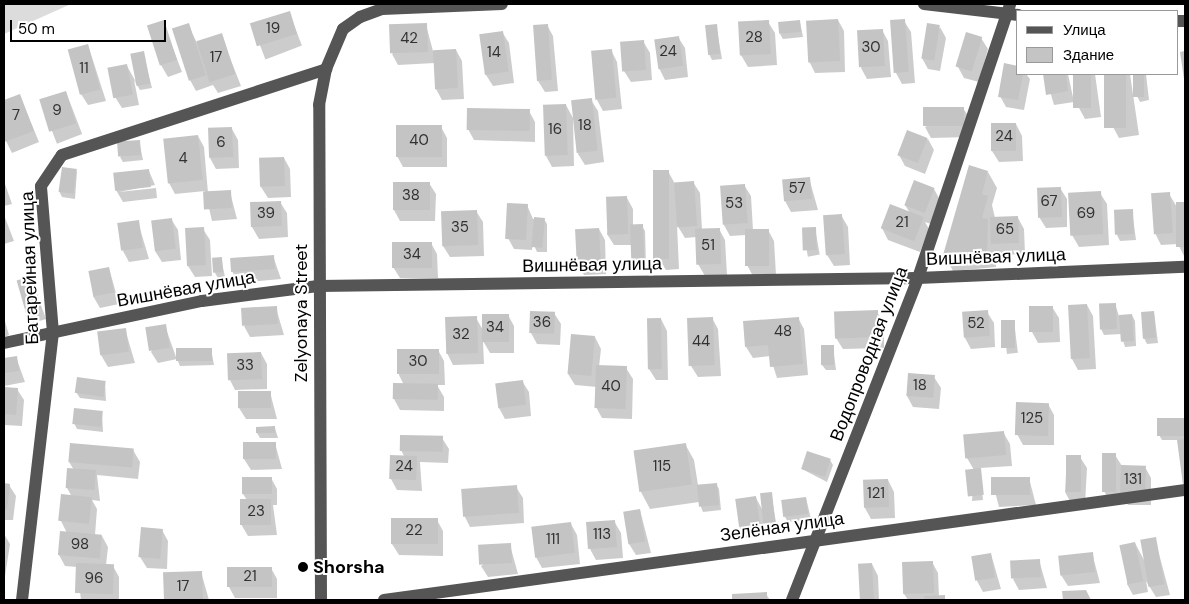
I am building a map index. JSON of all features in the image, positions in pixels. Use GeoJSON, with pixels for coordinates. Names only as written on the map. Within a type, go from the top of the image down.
{"type":"FeatureCollection","features":[{"type":"Feature","properties":{"kind":"street","name":"Zelyonaya Street"},"geometry":{"type":"LineString","coordinates":[[321,600],[318,286],[319,105],[326,69],[343,29],[382,9],[502,4]]}},
{"type":"Feature","properties":{"kind":"street"},"geometry":{"type":"LineString","coordinates":[[924,4],[1012,11]]}},
{"type":"Feature","properties":{"kind":"street","name":"Водопроводная улица"},"geometry":{"type":"LineString","coordinates":[[792,600],[918,278],[1012,11]]}},
{"type":"Feature","properties":{"kind":"street","name":"Батарейная улица"},"geometry":{"type":"LineString","coordinates":[[22,600],[53,332],[41,186],[62,155],[326,69]]}},
{"type":"Feature","properties":{"kind":"street","name":"Вишнёвая улица"},"geometry":{"type":"LineString","coordinates":[[4,343],[202,302],[318,286],[918,278],[1185,267]]}},
{"type":"Feature","properties":{"kind":"street","name":"Зелёная улица"},"geometry":{"type":"LineString","coordinates":[[384,600],[1185,490]]}},
{"type":"Feature","properties":{"kind":"shaded area"},"geometry":{"type":"Polygon","coordinates":[[[4,4],[71,4],[4,34],[4,4]]]}},
{"type":"Feature","properties":{"kind":"building"},"geometry":{"type":"Polygon","coordinates":[[[290,11],[297,34],[257,46],[250,23],[290,11]]]}},
{"type":"Feature","properties":{"kind":"building"},"geometry":{"type":"Polygon","coordinates":[[[838,19],[840,61],[808,63],[806,21],[838,19]]]}},
{"type":"Feature","properties":{"kind":"building"},"geometry":{"type":"Polygon","coordinates":[[[905,19],[909,72],[894,73],[890,20],[905,19]]]}},
{"type":"Feature","properties":{"kind":"building"},"geometry":{"type":"Polygon","coordinates":[[[164,20],[177,60],[160,66],[147,26],[164,20]]]}},
{"type":"Feature","properties":{"kind":"building"},"geometry":{"type":"Polygon","coordinates":[[[769,20],[771,54],[740,56],[738,22],[769,20]]]}},
{"type":"Feature","properties":{"kind":"building"},"geometry":{"type":"Polygon","coordinates":[[[800,20],[801,32],[779,34],[778,22],[800,20]]]}},
{"type":"Feature","properties":{"kind":"building"},"geometry":{"type":"Polygon","coordinates":[[[189,23],[206,75],[189,81],[172,29],[189,23]]]}},
{"type":"Feature","properties":{"kind":"building"},"geometry":{"type":"Polygon","coordinates":[[[427,23],[428,52],[390,53],[389,24],[427,23]]]}},
{"type":"Feature","properties":{"kind":"building"},"geometry":{"type":"Polygon","coordinates":[[[927,23],[940,25],[934,61],[921,59],[927,23]]]}},
{"type":"Feature","properties":{"kind":"building"},"geometry":{"type":"Polygon","coordinates":[[[548,24],[552,80],[537,81],[533,25],[548,24]]]}},
{"type":"Feature","properties":{"kind":"building"},"geometry":{"type":"Polygon","coordinates":[[[717,24],[720,54],[708,55],[705,25],[717,24]]]}},
{"type":"Feature","properties":{"kind":"building"},"geometry":{"type":"Polygon","coordinates":[[[883,29],[885,66],[859,67],[857,30],[883,29]]]}},
{"type":"Feature","properties":{"kind":"building"},"geometry":{"type":"Polygon","coordinates":[[[503,31],[509,72],[485,75],[479,34],[503,31]]]}},
{"type":"Feature","properties":{"kind":"building"},"geometry":{"type":"Polygon","coordinates":[[[966,32],[982,37],[972,71],[955,66],[966,32]]]}},
{"type":"Feature","properties":{"kind":"building"},"geometry":{"type":"Polygon","coordinates":[[[222,33],[235,74],[210,82],[196,41],[222,33]]]}},
{"type":"Feature","properties":{"kind":"building"},"geometry":{"type":"Polygon","coordinates":[[[679,36],[683,66],[658,69],[654,39],[679,36]]]}},
{"type":"Feature","properties":{"kind":"building"},"geometry":{"type":"Polygon","coordinates":[[[644,40],[646,70],[622,72],[620,42],[644,40]]]}},
{"type":"Feature","properties":{"kind":"building"},"geometry":{"type":"Polygon","coordinates":[[[88,44],[100,89],[80,95],[68,49],[88,44]]]}},
{"type":"Feature","properties":{"kind":"building"},"geometry":{"type":"Polygon","coordinates":[[[456,49],[458,88],[435,89],[433,50],[456,49]]]}},
{"type":"Feature","properties":{"kind":"building"},"geometry":{"type":"Polygon","coordinates":[[[612,49],[616,98],[595,100],[591,51],[612,49]]]}},
{"type":"Feature","properties":{"kind":"building"},"geometry":{"type":"Polygon","coordinates":[[[144,51],[150,83],[137,86],[130,54],[144,51]]]}},
{"type":"Feature","properties":{"kind":"building"},"geometry":{"type":"Polygon","coordinates":[[[1185,51],[1185,79],[1184,79],[1180,52],[1185,51]]]}},
{"type":"Feature","properties":{"kind":"building"},"geometry":{"type":"Polygon","coordinates":[[[1004,63],[1016,66],[1016,75],[1023,75],[1018,100],[998,97],[1004,63]]]}},
{"type":"Feature","properties":{"kind":"building"},"geometry":{"type":"Polygon","coordinates":[[[127,64],[133,94],[113,98],[107,68],[127,64]]]}},
{"type":"Feature","properties":{"kind":"building"},"geometry":{"type":"Polygon","coordinates":[[[1043,75],[1066,75],[1068,91],[1046,95],[1043,75]]]}},
{"type":"Feature","properties":{"kind":"building"},"geometry":{"type":"Polygon","coordinates":[[[1073,75],[1091,75],[1091,108],[1073,108],[1073,75]]]}},
{"type":"Feature","properties":{"kind":"building"},"geometry":{"type":"Polygon","coordinates":[[[1104,75],[1126,75],[1126,128],[1104,128],[1104,75]]]}},
{"type":"Feature","properties":{"kind":"building"},"geometry":{"type":"Polygon","coordinates":[[[1133,75],[1144,75],[1144,97],[1133,97],[1133,75]]]}},
{"type":"Feature","properties":{"kind":"building"},"geometry":{"type":"Polygon","coordinates":[[[66,91],[76,124],[49,132],[39,99],[66,91]]]}},
{"type":"Feature","properties":{"kind":"building"},"geometry":{"type":"Polygon","coordinates":[[[20,94],[34,131],[4,142],[4,100],[20,94]]]}},
{"type":"Feature","properties":{"kind":"building"},"geometry":{"type":"Polygon","coordinates":[[[592,98],[598,151],[577,153],[571,100],[592,98]]]}},
{"type":"Feature","properties":{"kind":"building"},"geometry":{"type":"Polygon","coordinates":[[[566,104],[568,155],[545,156],[543,105],[566,104]]]}},
{"type":"Feature","properties":{"kind":"building"},"geometry":{"type":"Polygon","coordinates":[[[923,107],[964,107],[964,126],[923,126],[923,107]]]}},
{"type":"Feature","properties":{"kind":"building"},"geometry":{"type":"Polygon","coordinates":[[[467,108],[530,109],[530,131],[467,130],[467,108]]]}},
{"type":"Feature","properties":{"kind":"building"},"geometry":{"type":"Polygon","coordinates":[[[991,123],[1016,123],[1016,151],[991,151],[991,123]]]}},
{"type":"Feature","properties":{"kind":"building"},"geometry":{"type":"Polygon","coordinates":[[[396,125],[442,125],[442,157],[396,157],[396,125]]]}},
{"type":"Feature","properties":{"kind":"building"},"geometry":{"type":"Polygon","coordinates":[[[232,127],[233,157],[209,158],[208,128],[232,127]]]}},
{"type":"Feature","properties":{"kind":"building"},"geometry":{"type":"Polygon","coordinates":[[[907,130],[928,138],[918,163],[897,155],[907,130]]]}},
{"type":"Feature","properties":{"kind":"building"},"geometry":{"type":"Polygon","coordinates":[[[198,135],[203,180],[168,183],[163,139],[198,135]]]}},
{"type":"Feature","properties":{"kind":"building"},"geometry":{"type":"Polygon","coordinates":[[[140,140],[141,155],[118,157],[117,142],[140,140]]]}},
{"type":"Feature","properties":{"kind":"building"},"geometry":{"type":"Polygon","coordinates":[[[284,157],[285,186],[260,187],[259,158],[284,157]]]}},
{"type":"Feature","properties":{"kind":"building"},"geometry":{"type":"Polygon","coordinates":[[[969,165],[988,171],[982,194],[988,196],[982,218],[988,219],[987,251],[943,255],[969,165]]]}},
{"type":"Feature","properties":{"kind":"building"},"geometry":{"type":"Polygon","coordinates":[[[62,167],[77,169],[73,194],[59,192],[62,167]]]}},
{"type":"Feature","properties":{"kind":"building"},"geometry":{"type":"Polygon","coordinates":[[[149,169],[151,187],[115,191],[113,173],[149,169]]]}},
{"type":"Feature","properties":{"kind":"building"},"geometry":{"type":"Polygon","coordinates":[[[653,170],[669,170],[669,259],[653,259],[653,170]]]}},
{"type":"Feature","properties":{"kind":"building"},"geometry":{"type":"Polygon","coordinates":[[[810,177],[812,199],[784,201],[782,179],[810,177]]]}},
{"type":"Feature","properties":{"kind":"building"},"geometry":{"type":"Polygon","coordinates":[[[914,180],[935,188],[925,213],[904,205],[914,180]]]}},
{"type":"Feature","properties":{"kind":"building"},"geometry":{"type":"Polygon","coordinates":[[[694,181],[697,226],[677,227],[674,182],[694,181]]]}},
{"type":"Feature","properties":{"kind":"building"},"geometry":{"type":"Polygon","coordinates":[[[393,182],[430,182],[430,210],[393,210],[393,182]]]}},
{"type":"Feature","properties":{"kind":"building"},"geometry":{"type":"Polygon","coordinates":[[[745,184],[748,223],[723,225],[720,186],[745,184]]]}},
{"type":"Feature","properties":{"kind":"building"},"geometry":{"type":"Polygon","coordinates":[[[1061,187],[1062,217],[1038,218],[1037,188],[1061,187]]]}},
{"type":"Feature","properties":{"kind":"building"},"geometry":{"type":"Polygon","coordinates":[[[231,190],[232,208],[204,209],[203,191],[231,190]]]}},
{"type":"Feature","properties":{"kind":"building"},"geometry":{"type":"Polygon","coordinates":[[[1101,191],[1103,234],[1070,236],[1068,193],[1101,191]]]}},
{"type":"Feature","properties":{"kind":"building"},"geometry":{"type":"Polygon","coordinates":[[[1170,192],[1173,233],[1154,234],[1151,193],[1170,192]]]}},
{"type":"Feature","properties":{"kind":"building"},"geometry":{"type":"Polygon","coordinates":[[[627,196],[628,234],[607,235],[606,197],[627,196]]]}},
{"type":"Feature","properties":{"kind":"building"},"geometry":{"type":"Polygon","coordinates":[[[281,201],[282,226],[251,227],[250,202],[281,201]]]}},
{"type":"Feature","properties":{"kind":"building"},"geometry":{"type":"Polygon","coordinates":[[[1176,202],[1185,202],[1185,247],[1176,247],[1176,202]]]}},
{"type":"Feature","properties":{"kind":"building"},"geometry":{"type":"Polygon","coordinates":[[[507,203],[528,204],[526,240],[505,239],[507,203]]]}},
{"type":"Feature","properties":{"kind":"building"},"geometry":{"type":"Polygon","coordinates":[[[890,204],[924,217],[914,241],[881,228],[890,204]]]}},
{"type":"Feature","properties":{"kind":"building"},"geometry":{"type":"Polygon","coordinates":[[[1133,209],[1134,234],[1115,235],[1114,210],[1133,209]]]}},
{"type":"Feature","properties":{"kind":"building"},"geometry":{"type":"Polygon","coordinates":[[[477,210],[478,245],[442,246],[441,211],[477,210]]]}},
{"type":"Feature","properties":{"kind":"building"},"geometry":{"type":"Polygon","coordinates":[[[842,214],[845,254],[826,255],[823,215],[842,214]]]}},
{"type":"Feature","properties":{"kind":"building"},"geometry":{"type":"Polygon","coordinates":[[[1018,216],[1019,243],[991,244],[990,217],[1018,216]]]}},
{"type":"Feature","properties":{"kind":"building"},"geometry":{"type":"Polygon","coordinates":[[[534,217],[545,218],[542,248],[531,247],[534,217]]]}},
{"type":"Feature","properties":{"kind":"building"},"geometry":{"type":"Polygon","coordinates":[[[172,218],[176,249],[155,251],[151,221],[172,218]]]}},
{"type":"Feature","properties":{"kind":"building"},"geometry":{"type":"Polygon","coordinates":[[[139,220],[143,248],[121,251],[117,223],[139,220]]]}},
{"type":"Feature","properties":{"kind":"building"},"geometry":{"type":"Polygon","coordinates":[[[630,224],[643,224],[644,260],[631,260],[630,224]]]}},
{"type":"Feature","properties":{"kind":"building"},"geometry":{"type":"Polygon","coordinates":[[[204,227],[206,265],[187,266],[185,228],[204,227]]]}},
{"type":"Feature","properties":{"kind":"building"},"geometry":{"type":"Polygon","coordinates":[[[802,227],[816,227],[817,250],[803,250],[802,227]]]}},
{"type":"Feature","properties":{"kind":"building"},"geometry":{"type":"Polygon","coordinates":[[[599,228],[601,263],[577,264],[575,229],[599,228]]]}},
{"type":"Feature","properties":{"kind":"building"},"geometry":{"type":"Polygon","coordinates":[[[720,228],[721,264],[696,265],[695,229],[720,228]]]}},
{"type":"Feature","properties":{"kind":"building"},"geometry":{"type":"Polygon","coordinates":[[[745,229],[769,229],[769,266],[745,266],[745,229]]]}},
{"type":"Feature","properties":{"kind":"building"},"geometry":{"type":"Polygon","coordinates":[[[392,242],[432,242],[432,268],[392,268],[392,242]]]}},
{"type":"Feature","properties":{"kind":"building"},"geometry":{"type":"Polygon","coordinates":[[[274,255],[275,269],[231,272],[230,258],[274,255]]]}},
{"type":"Feature","properties":{"kind":"building"},"geometry":{"type":"Polygon","coordinates":[[[222,257],[223,272],[213,273],[212,258],[222,257]]]}},
{"type":"Feature","properties":{"kind":"building"},"geometry":{"type":"Polygon","coordinates":[[[109,267],[114,293],[93,297],[88,271],[109,267]]]}},
{"type":"Feature","properties":{"kind":"building"},"geometry":{"type":"Polygon","coordinates":[[[32,276],[41,308],[26,312],[17,280],[32,276]]]}},
{"type":"Feature","properties":{"kind":"building"},"geometry":{"type":"Polygon","coordinates":[[[1116,303],[1117,329],[1100,330],[1099,304],[1116,303]]]}},
{"type":"Feature","properties":{"kind":"building"},"geometry":{"type":"Polygon","coordinates":[[[1087,304],[1090,358],[1071,359],[1068,305],[1087,304]]]}},
{"type":"Feature","properties":{"kind":"building"},"geometry":{"type":"Polygon","coordinates":[[[277,306],[278,324],[242,326],[241,308],[277,306]]]}},
{"type":"Feature","properties":{"kind":"building"},"geometry":{"type":"Polygon","coordinates":[[[1029,306],[1053,306],[1053,332],[1029,332],[1029,306]]]}},
{"type":"Feature","properties":{"kind":"building"},"geometry":{"type":"Polygon","coordinates":[[[878,310],[879,337],[835,339],[834,312],[878,310]]]}},
{"type":"Feature","properties":{"kind":"building"},"geometry":{"type":"Polygon","coordinates":[[[988,310],[990,336],[964,338],[962,312],[988,310]]]}},
{"type":"Feature","properties":{"kind":"building"},"geometry":{"type":"Polygon","coordinates":[[[530,311],[555,312],[554,334],[529,333],[530,311]]]}},
{"type":"Feature","properties":{"kind":"building"},"geometry":{"type":"Polygon","coordinates":[[[1154,311],[1156,338],[1143,339],[1141,312],[1154,311]]]}},
{"type":"Feature","properties":{"kind":"building"},"geometry":{"type":"Polygon","coordinates":[[[482,314],[509,314],[509,342],[482,342],[482,314]]]}},
{"type":"Feature","properties":{"kind":"building"},"geometry":{"type":"Polygon","coordinates":[[[1132,314],[1134,341],[1121,342],[1119,315],[1132,314]]]}},
{"type":"Feature","properties":{"kind":"building"},"geometry":{"type":"Polygon","coordinates":[[[477,316],[478,353],[446,354],[445,317],[477,316]]]}},
{"type":"Feature","properties":{"kind":"building"},"geometry":{"type":"Polygon","coordinates":[[[713,317],[715,365],[689,366],[687,318],[713,317]]]}},
{"type":"Feature","properties":{"kind":"building"},"geometry":{"type":"Polygon","coordinates":[[[799,317],[803,364],[770,367],[768,345],[745,347],[743,321],[799,317]]]}},
{"type":"Feature","properties":{"kind":"building"},"geometry":{"type":"Polygon","coordinates":[[[647,318],[661,318],[662,369],[648,369],[647,318]]]}},
{"type":"Feature","properties":{"kind":"building"},"geometry":{"type":"Polygon","coordinates":[[[1001,320],[1015,320],[1015,348],[1001,348],[1001,320]]]}},
{"type":"Feature","properties":{"kind":"building"},"geometry":{"type":"Polygon","coordinates":[[[166,324],[170,348],[149,351],[145,327],[166,324]]]}},
{"type":"Feature","properties":{"kind":"building"},"geometry":{"type":"Polygon","coordinates":[[[126,328],[129,352],[100,355],[97,332],[126,328]]]}},
{"type":"Feature","properties":{"kind":"building"},"geometry":{"type":"Polygon","coordinates":[[[571,334],[595,336],[591,376],[568,374],[571,334]]]}},
{"type":"Feature","properties":{"kind":"building"},"geometry":{"type":"Polygon","coordinates":[[[821,345],[834,345],[834,365],[821,365],[821,345]]]}},
{"type":"Feature","properties":{"kind":"building"},"geometry":{"type":"Polygon","coordinates":[[[176,348],[212,348],[212,361],[176,361],[176,348]]]}},
{"type":"Feature","properties":{"kind":"building"},"geometry":{"type":"Polygon","coordinates":[[[397,349],[439,349],[439,374],[397,374],[397,349]]]}},
{"type":"Feature","properties":{"kind":"building"},"geometry":{"type":"Polygon","coordinates":[[[261,352],[262,379],[228,380],[227,353],[261,352]]]}},
{"type":"Feature","properties":{"kind":"building"},"geometry":{"type":"Polygon","coordinates":[[[17,356],[19,371],[4,373],[4,358],[17,356]]]}},
{"type":"Feature","properties":{"kind":"building"},"geometry":{"type":"Polygon","coordinates":[[[596,365],[627,366],[625,409],[594,408],[596,365]]]}},
{"type":"Feature","properties":{"kind":"building"},"geometry":{"type":"Polygon","coordinates":[[[908,373],[935,375],[933,398],[906,396],[908,373]]]}},
{"type":"Feature","properties":{"kind":"building"},"geometry":{"type":"Polygon","coordinates":[[[77,377],[106,381],[103,397],[75,393],[77,377]]]}},
{"type":"Feature","properties":{"kind":"building"},"geometry":{"type":"Polygon","coordinates":[[[523,380],[526,405],[498,408],[495,383],[523,380]]]}},
{"type":"Feature","properties":{"kind":"building"},"geometry":{"type":"Polygon","coordinates":[[[393,383],[438,384],[438,400],[393,399],[393,383]]]}},
{"type":"Feature","properties":{"kind":"building"},"geometry":{"type":"Polygon","coordinates":[[[4,387],[18,388],[16,415],[4,414],[4,387]]]}},
{"type":"Feature","properties":{"kind":"building"},"geometry":{"type":"Polygon","coordinates":[[[238,391],[271,391],[271,408],[238,408],[238,391]]]}},
{"type":"Feature","properties":{"kind":"building"},"geometry":{"type":"Polygon","coordinates":[[[1016,402],[1049,403],[1048,436],[1015,435],[1016,402]]]}},
{"type":"Feature","properties":{"kind":"building"},"geometry":{"type":"Polygon","coordinates":[[[74,408],[103,411],[101,427],[72,424],[74,408]]]}},
{"type":"Feature","properties":{"kind":"building"},"geometry":{"type":"Polygon","coordinates":[[[1157,418],[1184,418],[1184,436],[1157,436],[1157,418]]]}},
{"type":"Feature","properties":{"kind":"building"},"geometry":{"type":"Polygon","coordinates":[[[275,426],[275,433],[256,433],[256,427],[275,426]]]}},
{"type":"Feature","properties":{"kind":"building"},"geometry":{"type":"Polygon","coordinates":[[[1004,431],[1006,455],[965,458],[963,435],[1004,431]]]}},
{"type":"Feature","properties":{"kind":"building"},"geometry":{"type":"Polygon","coordinates":[[[400,435],[443,436],[443,452],[400,451],[400,435]]]}},
{"type":"Feature","properties":{"kind":"building"},"geometry":{"type":"Polygon","coordinates":[[[1185,439],[1185,485],[1183,485],[1177,440],[1185,439]]]}},
{"type":"Feature","properties":{"kind":"building"},"geometry":{"type":"Polygon","coordinates":[[[243,442],[276,442],[276,459],[243,459],[243,442]]]}},
{"type":"Feature","properties":{"kind":"building"},"geometry":{"type":"Polygon","coordinates":[[[70,443],[134,449],[132,468],[68,462],[70,443]]]}},
{"type":"Feature","properties":{"kind":"building"},"geometry":{"type":"Polygon","coordinates":[[[686,443],[692,485],[639,492],[634,450],[686,443]]]}},
{"type":"Feature","properties":{"kind":"building"},"geometry":{"type":"Polygon","coordinates":[[[807,451],[831,459],[825,477],[801,469],[807,451]]]}},
{"type":"Feature","properties":{"kind":"building"},"geometry":{"type":"Polygon","coordinates":[[[1102,453],[1116,453],[1116,492],[1102,492],[1102,453]]]}},
{"type":"Feature","properties":{"kind":"building"},"geometry":{"type":"Polygon","coordinates":[[[390,455],[417,456],[416,480],[389,479],[390,455]]]}},
{"type":"Feature","properties":{"kind":"building"},"geometry":{"type":"Polygon","coordinates":[[[1066,455],[1081,455],[1081,492],[1066,492],[1066,455]]]}},
{"type":"Feature","properties":{"kind":"building"},"geometry":{"type":"Polygon","coordinates":[[[1121,465],[1146,466],[1145,495],[1120,494],[1121,465]]]}},
{"type":"Feature","properties":{"kind":"building"},"geometry":{"type":"Polygon","coordinates":[[[67,468],[96,470],[95,490],[66,488],[67,468]]]}},
{"type":"Feature","properties":{"kind":"building"},"geometry":{"type":"Polygon","coordinates":[[[981,468],[984,495],[968,497],[965,470],[981,468]]]}},
{"type":"Feature","properties":{"kind":"building"},"geometry":{"type":"Polygon","coordinates":[[[242,477],[272,477],[272,494],[242,494],[242,477]]]}},
{"type":"Feature","properties":{"kind":"building"},"geometry":{"type":"Polygon","coordinates":[[[991,477],[1030,477],[1030,495],[991,495],[991,477]]]}},
{"type":"Feature","properties":{"kind":"building"},"geometry":{"type":"Polygon","coordinates":[[[888,479],[889,507],[864,508],[863,480],[888,479]]]}},
{"type":"Feature","properties":{"kind":"building"},"geometry":{"type":"Polygon","coordinates":[[[4,483],[10,484],[7,510],[4,509],[4,483]]]}},
{"type":"Feature","properties":{"kind":"building"},"geometry":{"type":"Polygon","coordinates":[[[717,483],[719,505],[699,507],[697,485],[717,483]]]}},
{"type":"Feature","properties":{"kind":"building"},"geometry":{"type":"Polygon","coordinates":[[[517,485],[519,513],[463,517],[461,489],[517,485]]]}},
{"type":"Feature","properties":{"kind":"building"},"geometry":{"type":"Polygon","coordinates":[[[772,492],[775,523],[763,524],[760,493],[772,492]]]}},
{"type":"Feature","properties":{"kind":"building"},"geometry":{"type":"Polygon","coordinates":[[[61,494],[92,497],[89,524],[58,521],[61,494]]]}},
{"type":"Feature","properties":{"kind":"building"},"geometry":{"type":"Polygon","coordinates":[[[756,496],[760,524],[739,527],[735,499],[756,496]]]}},
{"type":"Feature","properties":{"kind":"building"},"geometry":{"type":"Polygon","coordinates":[[[806,497],[808,514],[783,517],[781,500],[806,497]]]}},
{"type":"Feature","properties":{"kind":"building"},"geometry":{"type":"Polygon","coordinates":[[[240,499],[271,499],[271,525],[240,525],[240,499]]]}},
{"type":"Feature","properties":{"kind":"building"},"geometry":{"type":"Polygon","coordinates":[[[640,509],[645,542],[628,544],[623,512],[640,509]]]}},
{"type":"Feature","properties":{"kind":"building"},"geometry":{"type":"Polygon","coordinates":[[[391,518],[438,518],[438,544],[391,544],[391,518]]]}},
{"type":"Feature","properties":{"kind":"building"},"geometry":{"type":"Polygon","coordinates":[[[615,520],[617,547],[588,549],[586,522],[615,520]]]}},
{"type":"Feature","properties":{"kind":"building"},"geometry":{"type":"Polygon","coordinates":[[[571,522],[575,553],[535,558],[531,527],[571,522]]]}},
{"type":"Feature","properties":{"kind":"building"},"geometry":{"type":"Polygon","coordinates":[[[141,527],[163,529],[160,559],[138,557],[141,527]]]}},
{"type":"Feature","properties":{"kind":"building"},"geometry":{"type":"Polygon","coordinates":[[[60,531],[102,535],[100,559],[58,555],[60,531]]]}},
{"type":"Feature","properties":{"kind":"building"},"geometry":{"type":"Polygon","coordinates":[[[1156,537],[1164,584],[1149,587],[1140,540],[1156,537]]]}},
{"type":"Feature","properties":{"kind":"building"},"geometry":{"type":"Polygon","coordinates":[[[1135,542],[1143,581],[1128,584],[1119,545],[1135,542]]]}},
{"type":"Feature","properties":{"kind":"building"},"geometry":{"type":"Polygon","coordinates":[[[511,543],[512,563],[479,565],[478,545],[511,543]]]}},
{"type":"Feature","properties":{"kind":"building"},"geometry":{"type":"Polygon","coordinates":[[[1093,552],[1095,572],[1060,576],[1058,556],[1093,552]]]}},
{"type":"Feature","properties":{"kind":"building"},"geometry":{"type":"Polygon","coordinates":[[[991,553],[995,578],[975,581],[971,556],[991,553]]]}},
{"type":"Feature","properties":{"kind":"building"},"geometry":{"type":"Polygon","coordinates":[[[1040,559],[1041,577],[1011,579],[1010,561],[1040,559]]]}},
{"type":"Feature","properties":{"kind":"building"},"geometry":{"type":"Polygon","coordinates":[[[933,561],[934,593],[903,594],[902,562],[933,561]]]}},
{"type":"Feature","properties":{"kind":"building"},"geometry":{"type":"Polygon","coordinates":[[[76,563],[114,564],[113,594],[75,593],[76,563]]]}},
{"type":"Feature","properties":{"kind":"building"},"geometry":{"type":"Polygon","coordinates":[[[872,563],[874,600],[860,600],[858,564],[872,563]]]}},
{"type":"Feature","properties":{"kind":"building"},"geometry":{"type":"Polygon","coordinates":[[[227,567],[272,567],[272,587],[227,587],[227,567]]]}},
{"type":"Feature","properties":{"kind":"building"},"geometry":{"type":"Polygon","coordinates":[[[202,571],[203,600],[164,600],[163,572],[202,571]]]}},
{"type":"Feature","properties":{"kind":"building"},"geometry":{"type":"Polygon","coordinates":[[[1086,590],[1091,600],[1063,600],[1062,591],[1086,590]]]}},
{"type":"Feature","properties":{"kind":"building"},"geometry":{"type":"Polygon","coordinates":[[[767,592],[767,600],[732,600],[732,594],[767,592]]]}},
{"type":"Feature","properties":{"kind":"building"},"geometry":{"type":"Polygon","coordinates":[[[945,595],[945,600],[925,600],[924,596],[945,595]]]}},
{"type":"Feature","properties":{"kind":"place","name":"Shorsha"},"geometry":{"type":"Point","coordinates":[303,567]}}]}
